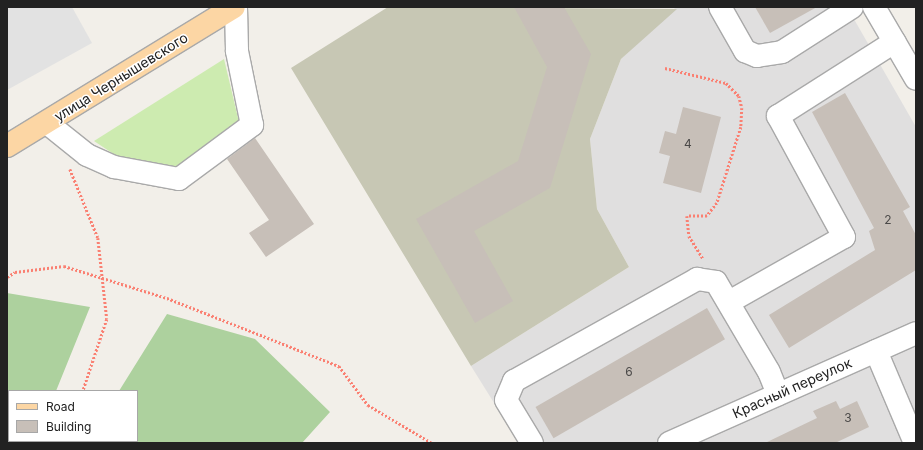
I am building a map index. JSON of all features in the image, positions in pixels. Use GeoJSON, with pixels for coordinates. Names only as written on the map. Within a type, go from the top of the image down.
{"type":"FeatureCollection","features":[{"type":"Feature","properties":{"kind":"main road","name":"улица Чернышевского"},"geometry":{"type":"LineString","coordinates":[[7,146],[47,123],[226,9]]}},
{"type":"Feature","properties":{"kind":"street"},"geometry":{"type":"LineString","coordinates":[[720,7],[745,51],[757,56],[782,52],[852,7]]}},
{"type":"Feature","properties":{"kind":"street"},"geometry":{"type":"LineString","coordinates":[[47,123],[72,144],[114,168],[179,179],[252,125],[237,51],[226,9]]}},
{"type":"Feature","properties":{"kind":"street"},"geometry":{"type":"LineString","coordinates":[[880,9],[894,42],[916,79]]}},
{"type":"Feature","properties":{"kind":"street"},"geometry":{"type":"LineString","coordinates":[[729,302],[844,236],[778,116],[894,42]]}},
{"type":"Feature","properties":{"kind":"street"},"geometry":{"type":"LineString","coordinates":[[532,443],[506,400],[514,381],[682,284],[697,279],[716,282],[729,302],[778,394]]}},
{"type":"Feature","properties":{"kind":"street","name":"Красный переулок"},"geometry":{"type":"LineString","coordinates":[[669,443],[916,333]]}},
{"type":"Feature","properties":{"kind":"street"},"geometry":{"type":"LineString","coordinates":[[876,351],[915,443]]}},
{"type":"Feature","properties":{"kind":"path"},"geometry":{"type":"LineString","coordinates":[[665,68],[726,83],[739,96],[742,108],[741,127],[717,203],[708,216],[687,216],[689,236],[716,282]]}},
{"type":"Feature","properties":{"kind":"path"},"geometry":{"type":"LineString","coordinates":[[72,144],[68,165],[98,238],[107,319],[83,390]]}},
{"type":"Feature","properties":{"kind":"path"},"geometry":{"type":"LineString","coordinates":[[7,277],[15,272],[64,266],[167,298],[339,366],[368,405],[432,443]]}},
{"type":"Feature","properties":{"kind":"shaded area"},"geometry":{"type":"Polygon","coordinates":[[[7,7],[72,7],[92,43],[7,90],[7,7]]]}},
{"type":"Feature","properties":{"kind":"shaded area"},"geometry":{"type":"Polygon","coordinates":[[[388,7],[677,9],[621,59],[590,139],[597,209],[629,267],[471,366],[291,68],[388,7]]]}},
{"type":"Feature","properties":{"kind":"shaded area"},"geometry":{"type":"Polygon","coordinates":[[[676,7],[847,7],[916,127],[916,443],[519,443],[471,366],[629,267],[597,209],[590,139],[621,59],[676,7]]]}},
{"type":"Feature","properties":{"kind":"green space"},"geometry":{"type":"Polygon","coordinates":[[[224,59],[239,122],[177,167],[118,157],[94,141],[224,59]]]}},
{"type":"Feature","properties":{"kind":"green space"},"geometry":{"type":"Polygon","coordinates":[[[7,293],[90,307],[56,390],[8,390],[8,442],[35,443],[7,443],[7,293]]]}},
{"type":"Feature","properties":{"kind":"green space"},"geometry":{"type":"Polygon","coordinates":[[[167,314],[255,339],[330,412],[302,443],[73,443],[138,442],[138,390],[120,390],[167,314]]]}},
{"type":"Feature","properties":{"kind":"building"},"geometry":{"type":"Polygon","coordinates":[[[514,7],[564,7],[591,54],[550,188],[474,231],[513,301],[475,323],[416,219],[518,161],[547,67],[514,7]]]}},
{"type":"Feature","properties":{"kind":"building"},"geometry":{"type":"Polygon","coordinates":[[[755,7],[817,7],[770,33],[755,7]]]}},
{"type":"Feature","properties":{"kind":"building"},"geometry":{"type":"Polygon","coordinates":[[[845,93],[910,207],[903,211],[916,235],[916,270],[789,348],[769,315],[875,250],[869,231],[874,228],[812,112],[845,93]]]}},
{"type":"Feature","properties":{"kind":"building"},"geometry":{"type":"Polygon","coordinates":[[[683,107],[721,117],[701,193],[663,183],[670,156],[659,153],[665,131],[676,134],[683,107]]]}},
{"type":"Feature","properties":{"kind":"building"},"geometry":{"type":"Polygon","coordinates":[[[255,138],[314,224],[266,257],[249,233],[269,220],[227,159],[255,138]]]}},
{"type":"Feature","properties":{"kind":"building"},"geometry":{"type":"Polygon","coordinates":[[[707,308],[725,339],[554,438],[536,407],[707,308]]]}},
{"type":"Feature","properties":{"kind":"building"},"geometry":{"type":"Polygon","coordinates":[[[836,401],[840,409],[857,401],[869,427],[835,443],[765,443],[817,418],[813,411],[836,401]]]}}]}
